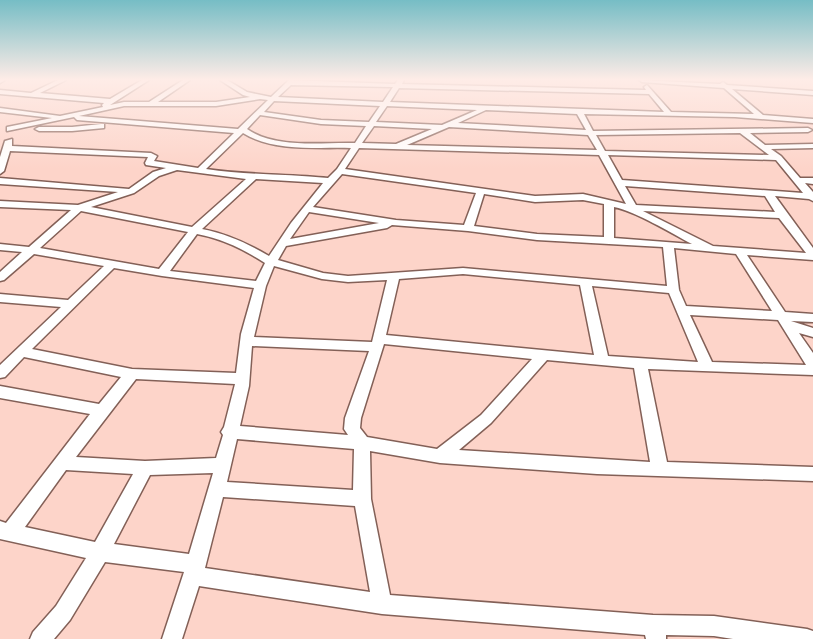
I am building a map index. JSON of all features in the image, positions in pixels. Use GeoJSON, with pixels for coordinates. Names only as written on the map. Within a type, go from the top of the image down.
{"type":"FeatureCollection","features":[{"type":"Feature","properties":{"kind":"street"},"geometry":{"type":"LineString","coordinates":[[0,110],[126,123],[240,130],[279,143],[778,158]]}},
{"type":"Feature","properties":{"kind":"street"},"geometry":{"type":"LineString","coordinates":[[10,129],[96,110]]}},
{"type":"Feature","properties":{"kind":"street"},"geometry":{"type":"LineString","coordinates":[[199,171],[261,110]]}},
{"type":"Feature","properties":{"kind":"street"},"geometry":{"type":"LineString","coordinates":[[172,639],[195,570],[222,465],[242,379],[247,341],[260,285],[272,262],[307,209],[329,181],[340,171],[381,110]]}},
{"type":"Feature","properties":{"kind":"street"},"geometry":{"type":"LineString","coordinates":[[395,147],[483,110]]}},
{"type":"Feature","properties":{"kind":"street"},"geometry":{"type":"LineString","coordinates":[[510,110],[687,114],[760,117],[813,122]]}},
{"type":"Feature","properties":{"kind":"street"},"geometry":{"type":"LineString","coordinates":[[665,110],[669,114]]}},
{"type":"Feature","properties":{"kind":"street"},"geometry":{"type":"LineString","coordinates":[[752,110],[760,117],[810,130]]}},
{"type":"Feature","properties":{"kind":"street"},"geometry":{"type":"LineString","coordinates":[[579,112],[633,208],[653,222],[711,249]]}},
{"type":"Feature","properties":{"kind":"street"},"geometry":{"type":"LineString","coordinates":[[258,113],[309,121],[592,133],[810,130]]}},
{"type":"Feature","properties":{"kind":"street"},"geometry":{"type":"LineString","coordinates":[[687,114],[708,132]]}},
{"type":"Feature","properties":{"kind":"street"},"geometry":{"type":"LineString","coordinates":[[2,129],[72,129],[126,123]]}},
{"type":"Feature","properties":{"kind":"street"},"geometry":{"type":"LineString","coordinates":[[0,171],[6,144],[28,129]]}},
{"type":"Feature","properties":{"kind":"street"},"geometry":{"type":"LineString","coordinates":[[742,131],[766,147],[778,158],[812,197]]}},
{"type":"Feature","properties":{"kind":"street"},"geometry":{"type":"LineString","coordinates":[[6,144],[151,155],[153,156],[149,163],[199,171],[329,181]]}},
{"type":"Feature","properties":{"kind":"street"},"geometry":{"type":"LineString","coordinates":[[766,147],[813,146]]}},
{"type":"Feature","properties":{"kind":"street"},"geometry":{"type":"LineString","coordinates":[[0,278],[79,208],[130,191],[156,174],[176,167]]}},
{"type":"Feature","properties":{"kind":"street"},"geometry":{"type":"LineString","coordinates":[[340,171],[535,199],[583,197],[633,208],[782,215]]}},
{"type":"Feature","properties":{"kind":"street"},"geometry":{"type":"LineString","coordinates":[[162,273],[194,231],[253,176]]}},
{"type":"Feature","properties":{"kind":"street"},"geometry":{"type":"LineString","coordinates":[[796,180],[813,181]]}},
{"type":"Feature","properties":{"kind":"street"},"geometry":{"type":"LineString","coordinates":[[0,181],[130,191]]}},
{"type":"Feature","properties":{"kind":"street"},"geometry":{"type":"LineString","coordinates":[[620,183],[812,197]]}},
{"type":"Feature","properties":{"kind":"street"},"geometry":{"type":"LineString","coordinates":[[468,228],[481,191]]}},
{"type":"Feature","properties":{"kind":"street"},"geometry":{"type":"LineString","coordinates":[[768,193],[813,256]]}},
{"type":"Feature","properties":{"kind":"street"},"geometry":{"type":"LineString","coordinates":[[609,202],[609,242]]}},
{"type":"Feature","properties":{"kind":"street"},"geometry":{"type":"LineString","coordinates":[[0,204],[79,208],[229,238],[272,262],[322,276],[341,279],[463,271],[673,290]]}},
{"type":"Feature","properties":{"kind":"street"},"geometry":{"type":"LineString","coordinates":[[307,209],[396,223],[468,228],[537,238],[668,244],[813,256]]}},
{"type":"Feature","properties":{"kind":"street"},"geometry":{"type":"LineString","coordinates":[[284,243],[396,223]]}},
{"type":"Feature","properties":{"kind":"street"},"geometry":{"type":"LineString","coordinates":[[668,244],[673,290],[707,367]]}},
{"type":"Feature","properties":{"kind":"street"},"geometry":{"type":"LineString","coordinates":[[0,247],[32,250],[162,273],[260,285]]}},
{"type":"Feature","properties":{"kind":"street"},"geometry":{"type":"LineString","coordinates":[[739,251],[813,364]]}},
{"type":"Feature","properties":{"kind":"street"},"geometry":{"type":"LineString","coordinates":[[0,373],[112,265]]}},
{"type":"Feature","properties":{"kind":"street"},"geometry":{"type":"LineString","coordinates":[[382,604],[362,499],[362,444],[352,429],[353,418],[378,343],[394,275]]}},
{"type":"Feature","properties":{"kind":"street"},"geometry":{"type":"LineString","coordinates":[[585,281],[602,359]]}},
{"type":"Feature","properties":{"kind":"street"},"geometry":{"type":"LineString","coordinates":[[0,298],[71,304]]}},
{"type":"Feature","properties":{"kind":"street"},"geometry":{"type":"LineString","coordinates":[[682,310],[784,319],[813,318]]}},
{"type":"Feature","properties":{"kind":"street"},"geometry":{"type":"LineString","coordinates":[[784,319],[813,333]]}},
{"type":"Feature","properties":{"kind":"street"},"geometry":{"type":"LineString","coordinates":[[247,341],[378,343],[746,370],[813,370]]}},
{"type":"Feature","properties":{"kind":"street"},"geometry":{"type":"LineString","coordinates":[[22,352],[132,374],[242,379]]}},
{"type":"Feature","properties":{"kind":"street"},"geometry":{"type":"LineString","coordinates":[[440,456],[486,420],[544,355]]}},
{"type":"Feature","properties":{"kind":"street"},"geometry":{"type":"LineString","coordinates":[[640,362],[660,469]]}},
{"type":"Feature","properties":{"kind":"street"},"geometry":{"type":"LineString","coordinates":[[132,374],[62,463],[5,530],[100,552],[382,604],[655,632],[714,626],[806,639]]}},
{"type":"Feature","properties":{"kind":"street"},"geometry":{"type":"LineString","coordinates":[[0,392],[102,410]]}},
{"type":"Feature","properties":{"kind":"street"},"geometry":{"type":"LineString","coordinates":[[230,432],[362,444],[440,456],[597,467],[813,474]]}},
{"type":"Feature","properties":{"kind":"street"},"geometry":{"type":"LineString","coordinates":[[62,463],[145,468],[222,465]]}},
{"type":"Feature","properties":{"kind":"street"},"geometry":{"type":"LineString","coordinates":[[40,639],[62,613],[100,552],[145,468]]}},
{"type":"Feature","properties":{"kind":"street"},"geometry":{"type":"LineString","coordinates":[[216,489],[362,499]]}}]}
